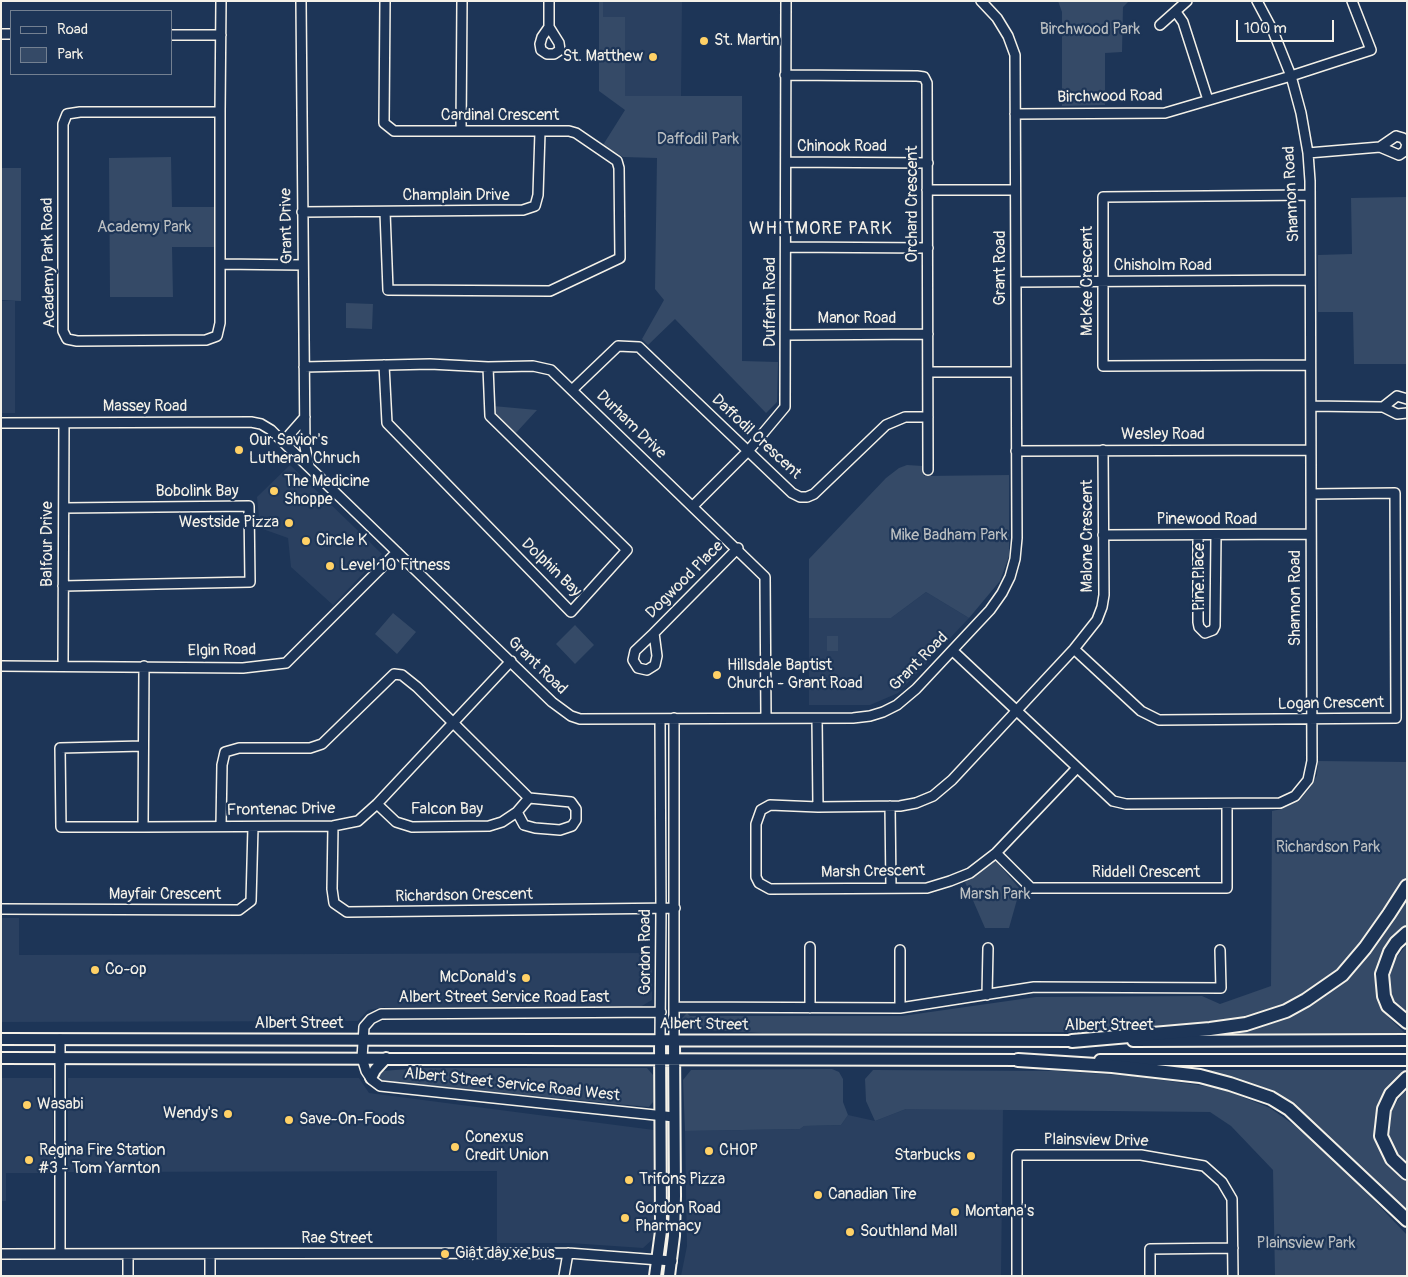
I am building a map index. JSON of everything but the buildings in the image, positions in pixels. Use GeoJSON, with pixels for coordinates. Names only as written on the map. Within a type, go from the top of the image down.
{"type":"FeatureCollection","features":[{"type":"Feature","properties":{"kind":"highway"},"geometry":{"type":"LineString","coordinates":[[1072,1041],[1219,1028],[1246,1024],[1286,1011],[1342,975],[1365,948],[1407,886]]}},
{"type":"Feature","properties":{"kind":"highway"},"geometry":{"type":"LineString","coordinates":[[1407,933],[1396,943],[1390,952],[1382,974],[1383,990],[1388,1006],[1407,1022]]}},
{"type":"Feature","properties":{"kind":"highway"},"geometry":{"type":"LineString","coordinates":[[1018,1060],[1112,1066],[1200,1076],[1271,1098],[1289,1109],[1407,1220]]}},
{"type":"Feature","properties":{"kind":"highway"},"geometry":{"type":"LineString","coordinates":[[1407,1078],[1391,1094],[1384,1109],[1381,1136],[1392,1159],[1407,1173]]}},
{"type":"Feature","properties":{"kind":"main road","name":"Albert Street"},"geometry":{"type":"LineString","coordinates":[[1,1039],[1407,1040]]}},
{"type":"Feature","properties":{"kind":"main road","name":"Gordon Road"},"geometry":{"type":"LineString","coordinates":[[655,1276],[661,1231],[660,1039]]}},
{"type":"Feature","properties":{"kind":"main road","name":"Gordon Road"},"geometry":{"type":"LineString","coordinates":[[669,1276],[672,1261],[675,1196],[674,1039]]}},
{"type":"Feature","properties":{"kind":"main road","name":"Albert Street"},"geometry":{"type":"LineString","coordinates":[[1,1058],[1407,1060]]}},
{"type":"Feature","properties":{"kind":"main road"},"geometry":{"type":"LineString","coordinates":[[370,1078],[378,1065],[386,1058]]}},
{"type":"Feature","properties":{"kind":"street","name":"Academy Park Road"},"geometry":{"type":"LineString","coordinates":[[220,112],[80,112],[67,114],[63,124],[63,331],[67,338],[77,341],[206,340],[217,336],[220,323],[221,1]]}},
{"type":"Feature","properties":{"kind":"street","name":"Grant Drive"},"geometry":{"type":"LineString","coordinates":[[301,1],[305,446],[309,468]]}},
{"type":"Feature","properties":{"kind":"street","name":"Cardinal Crescent"},"geometry":{"type":"LineString","coordinates":[[385,1],[384,123],[394,131],[569,131],[576,133],[617,161],[619,168],[620,258],[550,291],[388,290],[385,212]]}},
{"type":"Feature","properties":{"kind":"street"},"geometry":{"type":"LineString","coordinates":[[461,131],[462,1]]}},
{"type":"Feature","properties":{"kind":"street"},"geometry":{"type":"LineString","coordinates":[[549,1],[549,27]]}},
{"type":"Feature","properties":{"kind":"street","name":"Dufferin Road"},"geometry":{"type":"LineString","coordinates":[[693,506],[749,450],[785,407],[786,1]]}},
{"type":"Feature","properties":{"kind":"street","name":"Grant Road"},"geometry":{"type":"LineString","coordinates":[[283,442],[552,702],[570,716],[580,719],[853,718],[870,716],[897,705],[916,689],[990,610],[1002,594],[1010,577],[1015,559],[1017,538],[1015,372],[1016,55],[998,18],[981,1]]}},
{"type":"Feature","properties":{"kind":"street"},"geometry":{"type":"LineString","coordinates":[[1160,25],[1187,1]]}},
{"type":"Feature","properties":{"kind":"street","name":"Shannon Road"},"geometry":{"type":"LineString","coordinates":[[952,651],[1113,801],[1126,804],[1280,803],[1295,796],[1308,780],[1312,766],[1312,719],[1310,196],[1308,153],[1301,113],[1291,76],[1273,30],[1257,1]]}},
{"type":"Feature","properties":{"kind":"street","name":"Birchwood Road"},"geometry":{"type":"LineString","coordinates":[[1016,114],[1165,113],[1372,50],[1352,1]]}},
{"type":"Feature","properties":{"kind":"street"},"geometry":{"type":"LineString","coordinates":[[1176,12],[1183,22],[1208,100]]}},
{"type":"Feature","properties":{"kind":"street"},"geometry":{"type":"LineString","coordinates":[[172,35],[220,35]]}},
{"type":"Feature","properties":{"kind":"street","name":"Orchard Crescent"},"geometry":{"type":"LineString","coordinates":[[785,75],[917,76],[924,78],[927,83],[928,470]]}},
{"type":"Feature","properties":{"kind":"street","name":"Champlain Drive"},"geometry":{"type":"LineString","coordinates":[[302,212],[523,210],[535,206],[538,195],[540,132]]}},
{"type":"Feature","properties":{"kind":"street"},"geometry":{"type":"LineString","coordinates":[[1308,153],[1380,147]]}},
{"type":"Feature","properties":{"kind":"street","name":"Chinook Road"},"geometry":{"type":"LineString","coordinates":[[786,162],[928,163]]}},
{"type":"Feature","properties":{"kind":"street"},"geometry":{"type":"LineString","coordinates":[[927,190],[1015,190]]}},
{"type":"Feature","properties":{"kind":"street","name":"McKee Crescent"},"geometry":{"type":"LineString","coordinates":[[1310,196],[1103,196],[1104,366],[1310,365]]}},
{"type":"Feature","properties":{"kind":"street"},"geometry":{"type":"LineString","coordinates":[[786,247],[928,248]]}},
{"type":"Feature","properties":{"kind":"street"},"geometry":{"type":"LineString","coordinates":[[220,264],[302,265]]}},
{"type":"Feature","properties":{"kind":"street","name":"Chisholm Road"},"geometry":{"type":"LineString","coordinates":[[1016,282],[1310,280]]}},
{"type":"Feature","properties":{"kind":"street","name":"Manor Road"},"geometry":{"type":"LineString","coordinates":[[786,335],[928,334]]}},
{"type":"Feature","properties":{"kind":"street","name":"Daffodil Crescent"},"geometry":{"type":"LineString","coordinates":[[572,390],[618,346],[638,347],[749,450],[792,493],[800,497],[814,494],[886,425],[905,417],[928,417]]}},
{"type":"Feature","properties":{"kind":"street","name":"Durham Drive"},"geometry":{"type":"LineString","coordinates":[[304,367],[430,364],[488,367],[533,366],[551,370],[738,548],[765,577],[766,718]]}},
{"type":"Feature","properties":{"kind":"street","name":"Dolphin Bay"},"geometry":{"type":"LineString","coordinates":[[384,365],[387,423],[571,612],[628,550],[490,416],[488,367]]}},
{"type":"Feature","properties":{"kind":"street"},"geometry":{"type":"LineString","coordinates":[[928,372],[1015,372]]}},
{"type":"Feature","properties":{"kind":"street"},"geometry":{"type":"LineString","coordinates":[[1383,407],[1397,396],[1407,399]]}},
{"type":"Feature","properties":{"kind":"street"},"geometry":{"type":"LineString","coordinates":[[1311,406],[1383,407],[1397,414],[1407,413]]}},
{"type":"Feature","properties":{"kind":"street"},"geometry":{"type":"LineString","coordinates":[[283,442],[305,416]]}},
{"type":"Feature","properties":{"kind":"street","name":"Massey Road"},"geometry":{"type":"LineString","coordinates":[[1,423],[251,422],[261,424],[271,430],[283,442]]}},
{"type":"Feature","properties":{"kind":"street","name":"Balfour Drive"},"geometry":{"type":"LineString","coordinates":[[63,666],[64,423]]}},
{"type":"Feature","properties":{"kind":"street","name":"Malone Crescent"},"geometry":{"type":"LineString","coordinates":[[1016,710],[1074,649],[1097,620],[1102,607],[1104,595],[1104,450]]}},
{"type":"Feature","properties":{"kind":"street","name":"Wesley Road"},"geometry":{"type":"LineString","coordinates":[[1016,451],[1310,450]]}},
{"type":"Feature","properties":{"kind":"street","name":"Logan Crescent"},"geometry":{"type":"LineString","coordinates":[[1074,649],[1141,711],[1159,720],[1396,718],[1395,493],[1311,494]]}},
{"type":"Feature","properties":{"kind":"street","name":"Bobolink Bay"},"geometry":{"type":"LineString","coordinates":[[63,586],[250,582],[249,506],[64,508]]}},
{"type":"Feature","properties":{"kind":"street","name":"Pinewood Road"},"geometry":{"type":"LineString","coordinates":[[1103,535],[1311,534]]}},
{"type":"Feature","properties":{"kind":"street","name":"Pine Place"},"geometry":{"type":"LineString","coordinates":[[1198,535],[1198,622],[1199,627],[1205,633],[1213,630],[1215,626],[1216,535]]}},
{"type":"Feature","properties":{"kind":"street","name":"Dogwood Place"},"geometry":{"type":"LineString","coordinates":[[654,633],[738,548]]}},
{"type":"Feature","properties":{"kind":"street","name":"Elgin Road"},"geometry":{"type":"LineString","coordinates":[[1,666],[243,668],[286,663],[397,552]]}},
{"type":"Feature","properties":{"kind":"street","name":"Frontenac Drive"},"geometry":{"type":"LineString","coordinates":[[144,746],[60,748],[61,827],[333,826],[358,821],[377,804],[511,661]]}},
{"type":"Feature","properties":{"kind":"street"},"geometry":{"type":"LineString","coordinates":[[143,827],[144,666]]}},
{"type":"Feature","properties":{"kind":"street"},"geometry":{"type":"LineString","coordinates":[[221,826],[222,765],[225,752],[239,748],[310,748],[322,744],[394,674],[402,675],[529,798],[571,802],[576,809],[576,820],[572,826],[560,830],[535,828],[524,825],[517,812]]}},
{"type":"Feature","properties":{"kind":"street","name":"Marsh Crescent"},"geometry":{"type":"LineString","coordinates":[[1016,710],[952,780],[933,796],[916,803],[890,806],[818,807],[770,804],[761,810],[756,824],[756,877],[759,883],[770,889],[927,888],[950,881],[970,872],[996,853],[1077,768]]}},
{"type":"Feature","properties":{"kind":"street","name":"Gordon Road"},"geometry":{"type":"LineString","coordinates":[[660,718],[660,1039]]}},
{"type":"Feature","properties":{"kind":"street","name":"Gordon Road"},"geometry":{"type":"LineString","coordinates":[[674,718],[674,1039]]}},
{"type":"Feature","properties":{"kind":"street"},"geometry":{"type":"LineString","coordinates":[[817,718],[818,807]]}},
{"type":"Feature","properties":{"kind":"street","name":"Falcon Bay"},"geometry":{"type":"LineString","coordinates":[[377,804],[396,822],[412,827],[489,826],[502,822],[517,812],[529,798]]}},
{"type":"Feature","properties":{"kind":"street","name":"Riddell Crescent"},"geometry":{"type":"LineString","coordinates":[[996,853],[1031,888],[1227,888],[1226,804]]}},
{"type":"Feature","properties":{"kind":"street"},"geometry":{"type":"LineString","coordinates":[[890,806],[891,888]]}},
{"type":"Feature","properties":{"kind":"street"},"geometry":{"type":"LineString","coordinates":[[660,811],[674,811]]}},
{"type":"Feature","properties":{"kind":"street","name":"Mayfair Crescent"},"geometry":{"type":"LineString","coordinates":[[1,908],[239,910],[251,901],[253,826]]}},
{"type":"Feature","properties":{"kind":"street","name":"Richardson Crescent"},"geometry":{"type":"LineString","coordinates":[[333,826],[332,889],[334,903],[347,912],[675,908]]}},
{"type":"Feature","properties":{"kind":"street"},"geometry":{"type":"LineString","coordinates":[[810,947],[810,1008]]}},
{"type":"Feature","properties":{"kind":"street"},"geometry":{"type":"LineString","coordinates":[[987,995],[988,948]]}},
{"type":"Feature","properties":{"kind":"street"},"geometry":{"type":"LineString","coordinates":[[900,950],[900,1008]]}},
{"type":"Feature","properties":{"kind":"street","name":"Albert Street"},"geometry":{"type":"LineString","coordinates":[[674,1007],[900,1008],[1034,987],[1221,988],[1220,950]]}},
{"type":"Feature","properties":{"kind":"street","name":"Albert Street Service Road East"},"geometry":{"type":"LineString","coordinates":[[362,1039],[364,1028],[371,1019],[381,1014],[660,1012]]}},
{"type":"Feature","properties":{"kind":"street"},"geometry":{"type":"LineString","coordinates":[[60,1039],[60,1254]]}},
{"type":"Feature","properties":{"kind":"street"},"geometry":{"type":"LineString","coordinates":[[362,1039],[362,1058],[370,1078]]}},
{"type":"Feature","properties":{"kind":"street","name":"Albert Street Service Road West"},"geometry":{"type":"LineString","coordinates":[[370,1078],[380,1086],[674,1117]]}},
{"type":"Feature","properties":{"kind":"street","name":"Plainsview Drive"},"geometry":{"type":"LineString","coordinates":[[1017,1276],[1017,1155],[1141,1156],[1204,1166],[1222,1182],[1232,1199],[1233,1276]]}},
{"type":"Feature","properties":{"kind":"street"},"geometry":{"type":"LineString","coordinates":[[1150,1276],[1150,1249],[1233,1248]]}},
{"type":"Feature","properties":{"kind":"street"},"geometry":{"type":"LineString","coordinates":[[564,1276],[568,1253]]}},
{"type":"Feature","properties":{"kind":"street","name":"Rae Street"},"geometry":{"type":"LineString","coordinates":[[1,1254],[568,1253],[672,1261]]}},
{"type":"Feature","properties":{"kind":"street"},"geometry":{"type":"LineString","coordinates":[[210,1254],[210,1276]]}},
{"type":"Feature","properties":{"kind":"street"},"geometry":{"type":"LineString","coordinates":[[128,1255],[128,1276]]}},
{"type":"Feature","properties":{"kind":"shaded area","name":"St. Matthew"},"geometry":{"type":"Polygon","coordinates":[[[603,1],[682,1],[681,96],[625,96],[625,17],[603,17],[603,1]]]}},
{"type":"Feature","properties":{"kind":"shaded area"},"geometry":{"type":"Polygon","coordinates":[[[1,301],[15,301],[15,413],[1,413],[1,301]]]}},
{"type":"Feature","properties":{"kind":"shaded area"},"geometry":{"type":"Polygon","coordinates":[[[290,465],[382,554],[333,605],[291,567],[288,538],[260,528],[257,497],[290,465]]]}},
{"type":"Feature","properties":{"kind":"shaded area"},"geometry":{"type":"Polygon","coordinates":[[[926,592],[969,618],[898,693],[870,705],[809,705],[809,618],[891,618],[926,592]]]}},
{"type":"Feature","properties":{"kind":"shaded area"},"geometry":{"type":"Polygon","coordinates":[[[1,918],[19,918],[19,955],[652,953],[652,1000],[640,1007],[385,1007],[368,1010],[358,1021],[1,1022],[1,918]]]}},
{"type":"Feature","properties":{"kind":"shaded area"},"geometry":{"type":"Polygon","coordinates":[[[1,1078],[52,1078],[54,1173],[6,1173],[6,1201],[1,1201],[1,1078]]]}},
{"type":"Feature","properties":{"kind":"shaded area"},"geometry":{"type":"Polygon","coordinates":[[[68,1078],[359,1078],[369,1093],[654,1130],[653,1239],[643,1248],[570,1243],[497,1243],[497,1171],[68,1172],[68,1078]]]}},
{"type":"Feature","properties":{"kind":"shaded area","name":"Southland Mall"},"geometry":{"type":"Polygon","coordinates":[[[906,1109],[1003,1109],[1001,1276],[681,1276],[687,1246],[685,1131],[800,1129],[804,1126],[841,1125],[848,1115],[875,1121],[906,1109]]]}},
{"type":"Feature","properties":{"kind":"green space","name":"Daffodil Park"},"geometry":{"type":"Polygon","coordinates":[[[599,1],[603,1],[603,17],[625,17],[625,96],[742,96],[742,361],[778,362],[777,402],[766,413],[675,319],[648,345],[642,339],[664,300],[655,289],[657,158],[623,157],[603,145],[625,110],[599,91],[599,1]]]}},
{"type":"Feature","properties":{"kind":"green space","name":"Birchwood Park"},"geometry":{"type":"Polygon","coordinates":[[[1058,1],[1129,1],[1123,7],[1122,52],[1105,53],[1105,105],[1062,106],[1062,12],[1058,1]]]}},
{"type":"Feature","properties":{"kind":"green space","name":"Academy Park"},"geometry":{"type":"Polygon","coordinates":[[[171,157],[172,207],[215,207],[216,247],[172,247],[173,297],[110,297],[109,158],[171,157]]]}},
{"type":"Feature","properties":{"kind":"green space"},"geometry":{"type":"Polygon","coordinates":[[[1,168],[21,168],[21,301],[1,300],[1,168]]]}},
{"type":"Feature","properties":{"kind":"green space"},"geometry":{"type":"Polygon","coordinates":[[[1407,197],[1407,364],[1354,364],[1353,312],[1318,312],[1318,255],[1352,254],[1351,198],[1407,197]]]}},
{"type":"Feature","properties":{"kind":"green space"},"geometry":{"type":"Polygon","coordinates":[[[346,303],[373,304],[372,329],[346,328],[346,303]]]}},
{"type":"Feature","properties":{"kind":"green space"},"geometry":{"type":"Polygon","coordinates":[[[493,406],[537,410],[514,435],[493,415],[493,406]]]}},
{"type":"Feature","properties":{"kind":"green space","name":"Mike Badham Park"},"geometry":{"type":"Polygon","coordinates":[[[907,465],[923,466],[924,476],[1009,475],[1009,556],[1000,581],[969,618],[926,592],[891,618],[809,618],[809,559],[886,478],[899,468],[907,465]]]}},
{"type":"Feature","properties":{"kind":"green space"},"geometry":{"type":"Polygon","coordinates":[[[393,613],[416,632],[397,654],[375,634],[393,613]]]}},
{"type":"Feature","properties":{"kind":"green space"},"geometry":{"type":"Polygon","coordinates":[[[575,625],[594,645],[575,664],[556,644],[575,625]]]}},
{"type":"Feature","properties":{"kind":"green space"},"geometry":{"type":"Polygon","coordinates":[[[827,636],[838,636],[838,651],[827,651],[827,636]]]}},
{"type":"Feature","properties":{"kind":"green space","name":"Richardson Park"},"geometry":{"type":"Polygon","coordinates":[[[1318,761],[1407,762],[1407,879],[1366,939],[1339,969],[1310,993],[1272,1011],[1226,1023],[1066,1032],[762,1033],[689,1029],[682,1018],[687,1013],[690,1016],[902,1016],[1036,997],[1202,996],[1220,1004],[1271,986],[1272,811],[1299,801],[1310,788],[1317,775],[1318,761]]]}},
{"type":"Feature","properties":{"kind":"green space","name":"Marsh Park"},"geometry":{"type":"Polygon","coordinates":[[[994,859],[1020,889],[1009,928],[985,928],[965,882],[994,859]]]}},
{"type":"Feature","properties":{"kind":"green space"},"geometry":{"type":"Polygon","coordinates":[[[1407,899],[1407,927],[1389,942],[1380,959],[1376,979],[1379,999],[1388,1017],[1407,1035],[1229,1034],[1284,1020],[1308,1008],[1354,971],[1407,899]]]}},
{"type":"Feature","properties":{"kind":"green space"},"geometry":{"type":"Polygon","coordinates":[[[1407,944],[1407,1018],[1401,1014],[1389,993],[1391,965],[1407,944]]]}},
{"type":"Feature","properties":{"kind":"green space"},"geometry":{"type":"Polygon","coordinates":[[[421,1068],[647,1068],[653,1075],[653,1102],[649,1107],[382,1081],[379,1076],[382,1071],[421,1068]]]}},
{"type":"Feature","properties":{"kind":"green space"},"geometry":{"type":"Polygon","coordinates":[[[832,1069],[839,1072],[843,1079],[843,1102],[848,1115],[841,1125],[804,1126],[800,1129],[685,1131],[683,1080],[691,1070],[832,1069]]]}},
{"type":"Feature","properties":{"kind":"green space","name":"Plainsview Park"},"geometry":{"type":"Polygon","coordinates":[[[873,1070],[1058,1071],[1132,1076],[1220,1088],[1270,1108],[1318,1142],[1407,1235],[1407,1276],[1275,1276],[1273,1170],[1231,1126],[1210,1112],[906,1109],[875,1121],[866,1101],[865,1079],[873,1070]]]}},
{"type":"Feature","properties":{"kind":"green space"},"geometry":{"type":"Polygon","coordinates":[[[1191,1070],[1407,1070],[1385,1092],[1377,1109],[1374,1127],[1384,1160],[1407,1179],[1407,1213],[1342,1149],[1294,1106],[1268,1091],[1216,1074],[1191,1070]]]}},
{"type":"Feature","properties":{"kind":"green space"},"geometry":{"type":"Polygon","coordinates":[[[1407,1091],[1407,1163],[1397,1154],[1389,1134],[1392,1109],[1403,1093],[1407,1091]]]}},
{"type":"Feature","properties":{"kind":"place","name":"St. Martin"},"geometry":{"type":"Point","coordinates":[704,41]}},
{"type":"Feature","properties":{"kind":"place","name":"St. Matthew"},"geometry":{"type":"Point","coordinates":[653,57]}},
{"type":"Feature","properties":{"kind":"place","name":"Our Savior's Lutheran Chruch"},"geometry":{"type":"Point","coordinates":[239,450]}},
{"type":"Feature","properties":{"kind":"place","name":"The Medicine Shoppe"},"geometry":{"type":"Point","coordinates":[274,491]}},
{"type":"Feature","properties":{"kind":"place","name":"Westside Pizza"},"geometry":{"type":"Point","coordinates":[289,523]}},
{"type":"Feature","properties":{"kind":"place","name":"Circle K"},"geometry":{"type":"Point","coordinates":[306,541]}},
{"type":"Feature","properties":{"kind":"place","name":"Level 10 Fitness"},"geometry":{"type":"Point","coordinates":[330,566]}},
{"type":"Feature","properties":{"kind":"place","name":"Hillsdale Baptist Church - Grant Road"},"geometry":{"type":"Point","coordinates":[717,675]}},
{"type":"Feature","properties":{"kind":"place","name":"Co-op"},"geometry":{"type":"Point","coordinates":[95,970]}},
{"type":"Feature","properties":{"kind":"place","name":"McDonald's"},"geometry":{"type":"Point","coordinates":[526,978]}},
{"type":"Feature","properties":{"kind":"place","name":"Wasabi"},"geometry":{"type":"Point","coordinates":[27,1105]}},
{"type":"Feature","properties":{"kind":"place","name":"Wendy's"},"geometry":{"type":"Point","coordinates":[228,1114]}},
{"type":"Feature","properties":{"kind":"place","name":"Save-On-Foods"},"geometry":{"type":"Point","coordinates":[289,1120]}},
{"type":"Feature","properties":{"kind":"place","name":"Conexus Credit Union"},"geometry":{"type":"Point","coordinates":[455,1147]}},
{"type":"Feature","properties":{"kind":"place","name":"CHOP"},"geometry":{"type":"Point","coordinates":[709,1151]}},
{"type":"Feature","properties":{"kind":"place","name":"Starbucks"},"geometry":{"type":"Point","coordinates":[971,1156]}},
{"type":"Feature","properties":{"kind":"place","name":"Regina Fire Station #3 - Tom Yarnton"},"geometry":{"type":"Point","coordinates":[29,1160]}},
{"type":"Feature","properties":{"kind":"place","name":"Trifons Pizza"},"geometry":{"type":"Point","coordinates":[629,1180]}},
{"type":"Feature","properties":{"kind":"place","name":"Canadian Tire"},"geometry":{"type":"Point","coordinates":[818,1195]}},
{"type":"Feature","properties":{"kind":"place","name":"Montana's"},"geometry":{"type":"Point","coordinates":[955,1212]}},
{"type":"Feature","properties":{"kind":"place","name":"Gordon Road Pharmacy"},"geometry":{"type":"Point","coordinates":[625,1218]}},
{"type":"Feature","properties":{"kind":"place","name":"Southland Mall"},"geometry":{"type":"Point","coordinates":[850,1232]}},
{"type":"Feature","properties":{"kind":"place","name":"Giật dây xe bus"},"geometry":{"type":"Point","coordinates":[445,1254]}},
{"type":"Feature","properties":{"kind":"district","name":"WHITMORE PARK"},"geometry":{"type":"Point","coordinates":[821,229]}}]}
